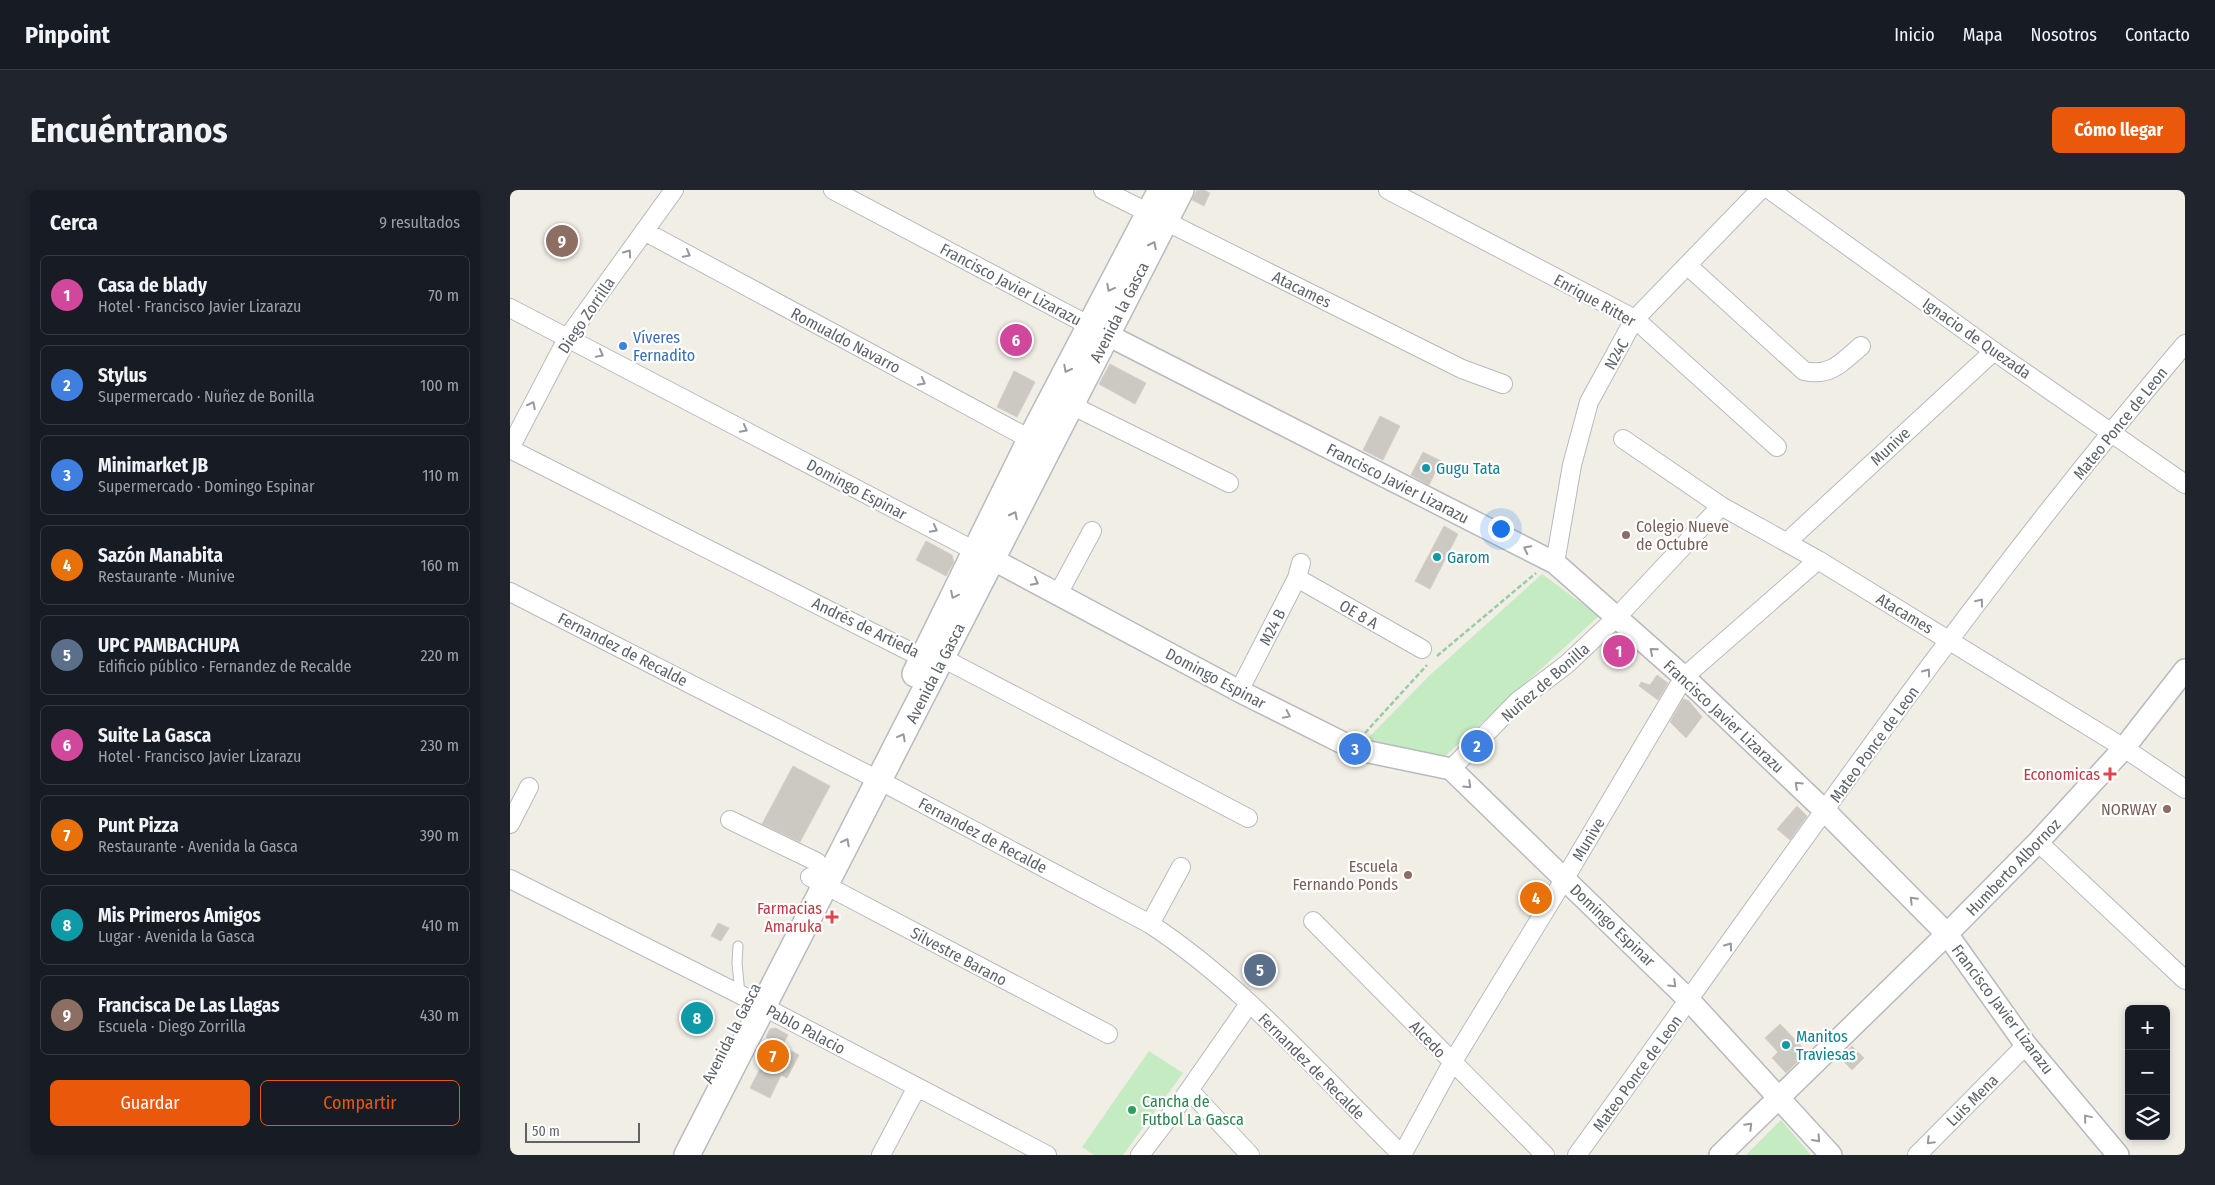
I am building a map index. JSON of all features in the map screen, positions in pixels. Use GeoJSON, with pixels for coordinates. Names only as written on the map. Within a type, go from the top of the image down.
{"type":"FeatureCollection","features":[{"type":"Feature","properties":{"kind":"main road","name":"Avenida la Gasca"},"geometry":{"type":"LineString","coordinates":[[1157,218],[1161,190]]}},
{"type":"Feature","properties":{"kind":"main road","name":"Avenida la Gasca"},"geometry":{"type":"LineString","coordinates":[[687,1155],[697,1119],[751,1000],[872,776],[1039,444],[1157,218],[1181,190]]}},
{"type":"Feature","properties":{"kind":"main road","name":"Avenida la Gasca"},"geometry":{"type":"LineString","coordinates":[[1039,444],[1071,405],[1098,331]]}},
{"type":"Feature","properties":{"kind":"main road","name":"Avenida la Gasca"},"geometry":{"type":"LineString","coordinates":[[670,1155],[697,1119]]}},
{"type":"Feature","properties":{"kind":"street","name":"Diego Zorrilla"},"geometry":{"type":"LineString","coordinates":[[510,449],[568,337],[674,190]]}},
{"type":"Feature","properties":{"kind":"street","name":"Francisco Javier Lizarazu"},"geometry":{"type":"LineString","coordinates":[[833,190],[1548,566],[1616,618],[1684,678],[1825,811],[1947,934],[2026,1045],[2114,1153]]}},
{"type":"Feature","properties":{"kind":"street","name":"Atacames"},"geometry":{"type":"LineString","coordinates":[[1103,190],[1462,369],[1503,384]]}},
{"type":"Feature","properties":{"kind":"street","name":"Enrique Ritter"},"geometry":{"type":"LineString","coordinates":[[1388,190],[1634,319],[1777,447]]}},
{"type":"Feature","properties":{"kind":"street","name":"N24C"},"geometry":{"type":"LineString","coordinates":[[1548,566],[1589,402],[1634,319],[1760,190]]}},
{"type":"Feature","properties":{"kind":"street","name":"Ignacio de Quezada"},"geometry":{"type":"LineString","coordinates":[[1770,190],[1994,351],[2185,484]]}},
{"type":"Feature","properties":{"kind":"street","name":"Romualdo Navarro"},"geometry":{"type":"LineString","coordinates":[[644,231],[1039,444]]}},
{"type":"Feature","properties":{"kind":"street"},"geometry":{"type":"LineString","coordinates":[[1687,265],[1795,365],[1804,371],[1814,373],[1834,370],[1861,346]]}},
{"type":"Feature","properties":{"kind":"street","name":"Domingo Espinar"},"geometry":{"type":"LineString","coordinates":[[510,308],[984,555],[1239,691],[1355,749],[1451,769],[1690,1000],[1831,1155]]}},
{"type":"Feature","properties":{"kind":"street","name":"Mateo Ponce de Leon"},"geometry":{"type":"LineString","coordinates":[[1577,1155],[1950,641],[2110,432],[2185,344]]}},
{"type":"Feature","properties":{"kind":"street","name":"Munive"},"geometry":{"type":"LineString","coordinates":[[1787,542],[1994,351]]}},
{"type":"Feature","properties":{"kind":"street"},"geometry":{"type":"LineString","coordinates":[[1071,405],[1229,483]]}},
{"type":"Feature","properties":{"kind":"street","name":"Atacames"},"geometry":{"type":"LineString","coordinates":[[1623,439],[1721,506],[1818,560],[2124,748],[2185,789]]}},
{"type":"Feature","properties":{"kind":"street","name":"Andrés de Artieda"},"geometry":{"type":"LineString","coordinates":[[510,449],[912,652],[952,664],[1248,818]]}},
{"type":"Feature","properties":{"kind":"street","name":"Nuñez de Bonilla"},"geometry":{"type":"LineString","coordinates":[[1451,769],[1518,701],[1567,664],[1616,618],[1721,506]]}},
{"type":"Feature","properties":{"kind":"street"},"geometry":{"type":"LineString","coordinates":[[1058,594],[1092,531]]}},
{"type":"Feature","properties":{"kind":"street","name":"Munive"},"geometry":{"type":"LineString","coordinates":[[1402,1155],[1452,1063],[1684,678],[1818,560]]}},
{"type":"Feature","properties":{"kind":"street","name":"OE 8 A"},"geometry":{"type":"LineString","coordinates":[[1299,570],[1422,649]]}},
{"type":"Feature","properties":{"kind":"street","name":"M24 B"},"geometry":{"type":"LineString","coordinates":[[1239,691],[1299,570]]}},
{"type":"Feature","properties":{"kind":"street","name":"Fernandez de Recalde"},"geometry":{"type":"LineString","coordinates":[[510,592],[872,776],[1150,924],[1180,944],[1250,1004],[1402,1155]]}},
{"type":"Feature","properties":{"kind":"street","name":"Humberto Albornoz"},"geometry":{"type":"LineString","coordinates":[[1720,1155],[1947,934],[2038,842],[2124,748],[2185,670]]}},
{"type":"Feature","properties":{"kind":"street"},"geometry":{"type":"LineString","coordinates":[[510,824],[529,788]]}},
{"type":"Feature","properties":{"kind":"street","name":"Silvestre Barano"},"geometry":{"type":"LineString","coordinates":[[730,820],[817,875],[1108,1034]]}},
{"type":"Feature","properties":{"kind":"street"},"geometry":{"type":"LineString","coordinates":[[2038,842],[2185,980]]}},
{"type":"Feature","properties":{"kind":"street"},"geometry":{"type":"LineString","coordinates":[[1150,924],[1181,867]]}},
{"type":"Feature","properties":{"kind":"street","name":"Pablo Palacio"},"geometry":{"type":"LineString","coordinates":[[510,879],[751,1000],[1047,1155]]}},
{"type":"Feature","properties":{"kind":"street","name":"Alcedo"},"geometry":{"type":"LineString","coordinates":[[1313,921],[1545,1155]]}},
{"type":"Feature","properties":{"kind":"street"},"geometry":{"type":"LineString","coordinates":[[1140,1155],[1250,1004]]}},
{"type":"Feature","properties":{"kind":"street","name":"Luis Mena"},"geometry":{"type":"LineString","coordinates":[[1917,1155],[2026,1045]]}},
{"type":"Feature","properties":{"kind":"street"},"geometry":{"type":"LineString","coordinates":[[881,1155],[917,1087]]}},
{"type":"Feature","properties":{"kind":"street"},"geometry":{"type":"LineString","coordinates":[[1188,1090],[1244,1152]]}},
{"type":"Feature","properties":{"kind":"lane"},"geometry":{"type":"LineString","coordinates":[[738,946],[737,963],[751,1000]]}},
{"type":"Feature","properties":{"kind":"path"},"geometry":{"type":"LineString","coordinates":[[1358,740],[1425,666],[1548,566]]}},
{"type":"Feature","properties":{"kind":"green space"},"geometry":{"type":"Polygon","coordinates":[[[1542,574],[1599,616],[1444,757],[1367,739],[1429,676],[1542,574]]]}},
{"type":"Feature","properties":{"kind":"green space","name":"Cancha de Futbol La Gasca"},"geometry":{"type":"Polygon","coordinates":[[[1149,1051],[1183,1073],[1123,1155],[1094,1155],[1082,1147],[1149,1051]]]}},
{"type":"Feature","properties":{"kind":"green space"},"geometry":{"type":"Polygon","coordinates":[[[1781,1120],[1811,1155],[1746,1155],[1781,1120]]]}},
{"type":"Feature","properties":{"kind":"building"},"geometry":{"type":"Polygon","coordinates":[[[1197,190],[1204,190],[1210,193],[1204,206],[1192,200],[1197,190]]]}},
{"type":"Feature","properties":{"kind":"building"},"geometry":{"type":"Polygon","coordinates":[[[1110,364],[1146,383],[1135,404],[1099,384],[1110,364]]]}},
{"type":"Feature","properties":{"kind":"building"},"geometry":{"type":"Polygon","coordinates":[[[1014,371],[1035,382],[1017,417],[997,407],[1014,371]]]}},
{"type":"Feature","properties":{"kind":"building"},"geometry":{"type":"Polygon","coordinates":[[[1380,416],[1400,426],[1383,460],[1363,450],[1380,416]]]}},
{"type":"Feature","properties":{"kind":"building","name":"Gugu Tata"},"geometry":{"type":"Polygon","coordinates":[[[1423,452],[1441,461],[1429,485],[1411,475],[1423,452]]]}},
{"type":"Feature","properties":{"kind":"building","name":"Garom"},"geometry":{"type":"Polygon","coordinates":[[[1444,526],[1458,534],[1430,589],[1415,581],[1444,526]]]}},
{"type":"Feature","properties":{"kind":"building"},"geometry":{"type":"Polygon","coordinates":[[[926,541],[952,555],[954,562],[946,576],[916,560],[926,541]]]}},
{"type":"Feature","properties":{"kind":"building"},"geometry":{"type":"Polygon","coordinates":[[[1657,675],[1668,683],[1658,700],[1639,686],[1641,682],[1650,685],[1657,675]]]}},
{"type":"Feature","properties":{"kind":"building"},"geometry":{"type":"Polygon","coordinates":[[[1683,699],[1689,701],[1702,717],[1686,738],[1670,722],[1683,699]]]}},
{"type":"Feature","properties":{"kind":"building"},"geometry":{"type":"Polygon","coordinates":[[[793,766],[830,786],[800,842],[762,824],[793,766]]]}},
{"type":"Feature","properties":{"kind":"building"},"geometry":{"type":"Polygon","coordinates":[[[1797,806],[1807,816],[1790,840],[1777,829],[1797,806]]]}},
{"type":"Feature","properties":{"kind":"building"},"geometry":{"type":"Polygon","coordinates":[[[718,923],[729,928],[721,941],[711,936],[718,923]]]}},
{"type":"Feature","properties":{"kind":"building"},"geometry":{"type":"Polygon","coordinates":[[[692,1001],[713,1012],[701,1034],[680,1024],[692,1001]]]}},
{"type":"Feature","properties":{"kind":"building","name":"Manitos Traviesas"},"geometry":{"type":"Polygon","coordinates":[[[1780,1024],[1807,1052],[1786,1073],[1772,1058],[1778,1052],[1765,1038],[1780,1024]]]}},
{"type":"Feature","properties":{"kind":"building"},"geometry":{"type":"Polygon","coordinates":[[[776,1028],[788,1035],[782,1046],[766,1037],[770,1029],[776,1028]]]}},
{"type":"Feature","properties":{"kind":"building"},"geometry":{"type":"Polygon","coordinates":[[[774,1042],[799,1055],[787,1078],[781,1075],[770,1098],[750,1088],[774,1042]]]}},
{"type":"Feature","properties":{"kind":"building"},"geometry":{"type":"Polygon","coordinates":[[[1852,1046],[1864,1058],[1852,1070],[1840,1058],[1852,1046]]]}},
{"type":"Feature","properties":{"kind":"place","name":"Francisca De Las Llagas"},"geometry":{"type":"Point","coordinates":[562,241]}},
{"type":"Feature","properties":{"kind":"place","name":"Suite La Gasca"},"geometry":{"type":"Point","coordinates":[1016,340]}},
{"type":"Feature","properties":{"kind":"place","name":"Víveres Fernadito"},"geometry":{"type":"Point","coordinates":[623,346]}},
{"type":"Feature","properties":{"kind":"place","name":"Gugu Tata"},"geometry":{"type":"Point","coordinates":[1426,468]}},
{"type":"Feature","properties":{"kind":"place","name":"Colegio Nueve de Octubre"},"geometry":{"type":"Point","coordinates":[1626,535]}},
{"type":"Feature","properties":{"kind":"place","name":"Garom"},"geometry":{"type":"Point","coordinates":[1437,557]}},
{"type":"Feature","properties":{"kind":"place","name":"Casa de blady"},"geometry":{"type":"Point","coordinates":[1619,651]}},
{"type":"Feature","properties":{"kind":"place","name":"Stylus"},"geometry":{"type":"Point","coordinates":[1477,746]}},
{"type":"Feature","properties":{"kind":"place","name":"Minimarket JB"},"geometry":{"type":"Point","coordinates":[1355,749]}},
{"type":"Feature","properties":{"kind":"place","name":"Economicas"},"geometry":{"type":"Point","coordinates":[2110,774]}},
{"type":"Feature","properties":{"kind":"place","name":"NORWAY"},"geometry":{"type":"Point","coordinates":[2167,809]}},
{"type":"Feature","properties":{"kind":"place","name":"Escuela Fernando Ponds"},"geometry":{"type":"Point","coordinates":[1408,875]}},
{"type":"Feature","properties":{"kind":"place","name":"Sazón Manabita"},"geometry":{"type":"Point","coordinates":[1536,898]}},
{"type":"Feature","properties":{"kind":"place","name":"Farmacias Amaruka"},"geometry":{"type":"Point","coordinates":[832,917]}},
{"type":"Feature","properties":{"kind":"place","name":"UPC PAMBACHUPA"},"geometry":{"type":"Point","coordinates":[1260,970]}},
{"type":"Feature","properties":{"kind":"place","name":"Mis Primeros Amigos"},"geometry":{"type":"Point","coordinates":[697,1018]}},
{"type":"Feature","properties":{"kind":"place","name":"Manitos Traviesas"},"geometry":{"type":"Point","coordinates":[1786,1045]}},
{"type":"Feature","properties":{"kind":"place","name":"Punt Pizza"},"geometry":{"type":"Point","coordinates":[773,1056]}},
{"type":"Feature","properties":{"kind":"place","name":"Cancha de Futbol La Gasca"},"geometry":{"type":"Point","coordinates":[1132,1110]}}]}
